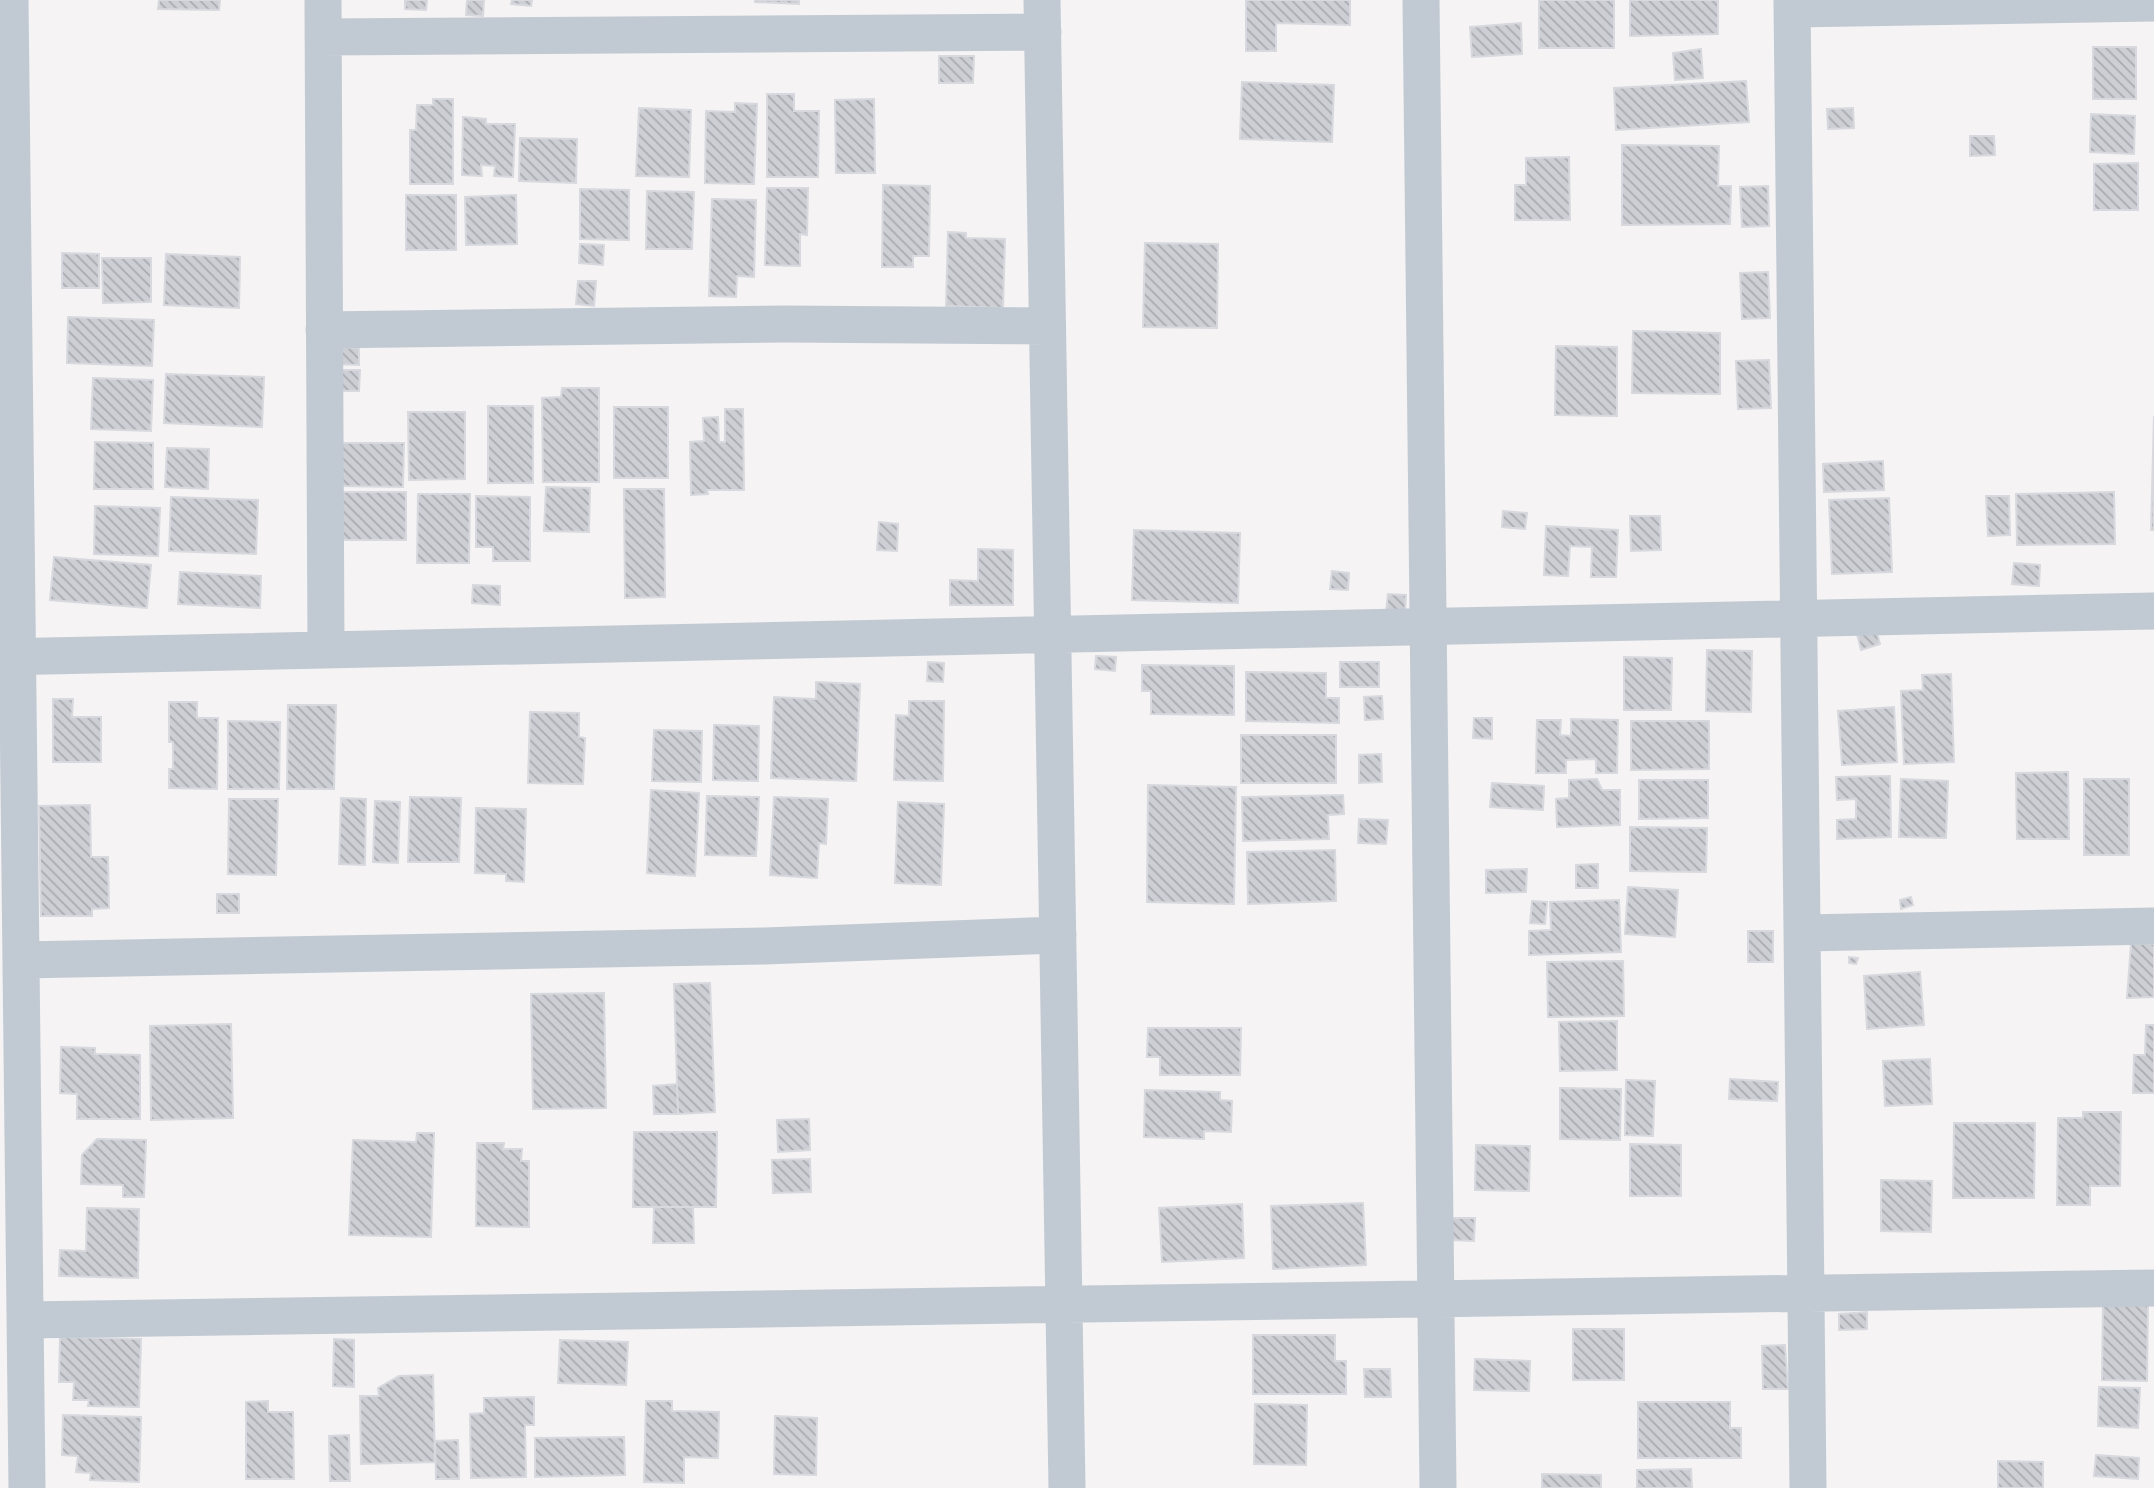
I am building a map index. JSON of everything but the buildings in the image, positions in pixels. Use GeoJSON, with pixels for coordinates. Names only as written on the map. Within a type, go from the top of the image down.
{"type":"FeatureCollection","features":[{"type":"Feature","properties":{"kind":"street"},"geometry":{"type":"LineString","coordinates":[[10,0],[9,657],[21,960],[11,1019],[25,1320],[27,1488]]}},
{"type":"Feature","properties":{"kind":"street"},"geometry":{"type":"LineString","coordinates":[[323,0],[326,650]]}},
{"type":"Feature","properties":{"kind":"street"},"geometry":{"type":"LineString","coordinates":[[1421,0],[1438,1488]]}},
{"type":"Feature","properties":{"kind":"street"},"geometry":{"type":"LineString","coordinates":[[1808,1488],[1792,5],[2154,3]]}},
{"type":"Feature","properties":{"kind":"street"},"geometry":{"type":"LineString","coordinates":[[323,37],[1043,16],[1067,1488]]}},
{"type":"Feature","properties":{"kind":"street"},"geometry":{"type":"LineString","coordinates":[[324,330],[785,324],[1048,326]]}},
{"type":"Feature","properties":{"kind":"street"},"geometry":{"type":"LineString","coordinates":[[9,657],[2154,611]]}},
{"type":"Feature","properties":{"kind":"street"},"geometry":{"type":"LineString","coordinates":[[1802,933],[2154,926]]}},
{"type":"Feature","properties":{"kind":"street"},"geometry":{"type":"LineString","coordinates":[[21,960],[765,946],[1058,935]]}},
{"type":"Feature","properties":{"kind":"street"},"geometry":{"type":"LineString","coordinates":[[25,1320],[2154,1288]]}}]}
